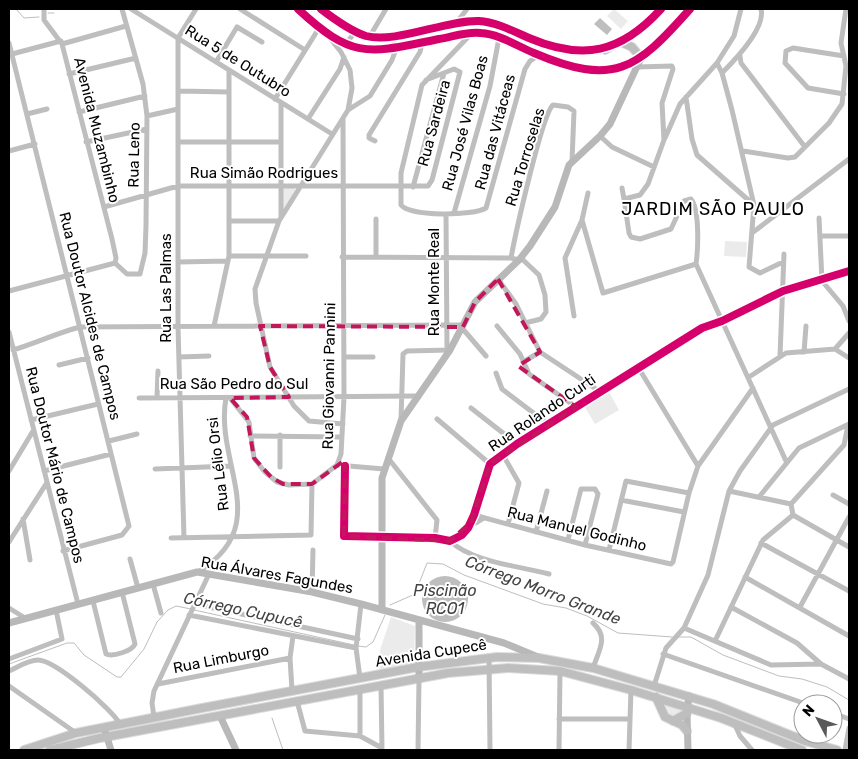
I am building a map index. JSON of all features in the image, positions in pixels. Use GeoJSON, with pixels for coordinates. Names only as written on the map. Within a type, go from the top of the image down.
{"type":"FeatureCollection","features":[{"type":"Feature","properties":{"kind":"main road"},"geometry":{"type":"LineString","coordinates":[[298,9],[322,31],[346,44],[366,50],[396,48],[473,33],[487,34],[570,67],[589,71],[617,67],[640,58],[661,41],[690,9]]}},
{"type":"Feature","properties":{"kind":"main road"},"geometry":{"type":"LineString","coordinates":[[321,9],[356,31],[370,36],[387,36],[456,23],[464,19],[491,23],[541,43],[565,50],[585,52],[608,48]]}},
{"type":"Feature","properties":{"kind":"main road"},"geometry":{"type":"LineString","coordinates":[[570,67],[573,56],[600,52],[621,42],[639,30],[660,9]]}},
{"type":"Feature","properties":{"kind":"main road"},"geometry":{"type":"LineString","coordinates":[[621,42],[632,47],[640,58]]}},
{"type":"Feature","properties":{"kind":"main road","name":"Avenida Cupecê"},"geometry":{"type":"LineString","coordinates":[[24,750],[76,733],[154,717],[418,667],[489,658],[539,658],[592,668],[689,696],[805,741],[837,750]]}},
{"type":"Feature","properties":{"kind":"main road","name":"Avenida Cupecê"},"geometry":{"type":"LineString","coordinates":[[50,750],[297,700],[466,670],[490,668],[560,671],[656,697],[687,710],[734,723],[802,750]]}},
{"type":"Feature","properties":{"kind":"main road"},"geometry":{"type":"LineString","coordinates":[[656,697],[663,714],[682,725],[687,731]]}},
{"type":"Feature","properties":{"kind":"main road"},"geometry":{"type":"LineString","coordinates":[[673,721],[687,710]]}},
{"type":"Feature","properties":{"kind":"street","name":"Avenida Muzambinho"},"geometry":{"type":"LineString","coordinates":[[44,9],[44,20],[61,42],[70,74],[104,207],[116,258],[115,263]]}},
{"type":"Feature","properties":{"kind":"street","name":"Rua Leno"},"geometry":{"type":"LineString","coordinates":[[115,263],[127,274],[140,274],[145,253],[147,116],[145,96],[122,9]]}},
{"type":"Feature","properties":{"kind":"street","name":"Rua 5 de Outubro"},"geometry":{"type":"LineString","coordinates":[[134,9],[332,134]]}},
{"type":"Feature","properties":{"kind":"street"},"geometry":{"type":"LineString","coordinates":[[178,38],[196,9]]}},
{"type":"Feature","properties":{"kind":"street"},"geometry":{"type":"LineString","coordinates":[[240,9],[305,50]]}},
{"type":"Feature","properties":{"kind":"street"},"geometry":{"type":"LineString","coordinates":[[370,36],[386,9]]}},
{"type":"Feature","properties":{"kind":"street"},"geometry":{"type":"LineString","coordinates":[[464,19],[466,9]]}},
{"type":"Feature","properties":{"kind":"street"},"geometry":{"type":"LineString","coordinates":[[624,200],[643,192],[677,109],[717,63],[734,36],[741,9]]}},
{"type":"Feature","properties":{"kind":"street"},"geometry":{"type":"LineString","coordinates":[[722,73],[740,56],[760,22],[761,9]]}},
{"type":"Feature","properties":{"kind":"street"},"geometry":{"type":"LineString","coordinates":[[743,151],[788,158],[797,156],[835,116],[842,104],[844,94],[846,66],[840,43],[846,9]]}},
{"type":"Feature","properties":{"kind":"street"},"geometry":{"type":"LineString","coordinates":[[12,54],[126,26]]}},
{"type":"Feature","properties":{"kind":"street"},"geometry":{"type":"LineString","coordinates":[[216,62],[237,27],[262,42]]}},
{"type":"Feature","properties":{"kind":"street"},"geometry":{"type":"LineString","coordinates":[[275,99],[305,50],[322,31],[344,57]]}},
{"type":"Feature","properties":{"kind":"street"},"geometry":{"type":"LineString","coordinates":[[343,424],[309,421],[299,413],[270,367],[260,326],[255,290],[280,219],[348,110],[352,80],[343,49],[356,31]]}},
{"type":"Feature","properties":{"kind":"street","name":"Rua das Vitáceas"},"geometry":{"type":"LineString","coordinates":[[473,33],[422,85],[404,158],[400,186],[401,201],[404,208],[413,212],[446,214],[480,211],[486,208],[525,70],[530,61],[539,55]]}},
{"type":"Feature","properties":{"kind":"street"},"geometry":{"type":"LineString","coordinates":[[348,110],[370,96],[396,48],[395,42],[387,36]]}},
{"type":"Feature","properties":{"kind":"street","name":"Rua Las Palmas"},"geometry":{"type":"LineString","coordinates":[[178,38],[178,327],[184,468],[184,538]]}},
{"type":"Feature","properties":{"kind":"street","name":"Rua José Vilas Boas"},"geometry":{"type":"LineString","coordinates":[[454,213],[490,86],[499,38]]}},
{"type":"Feature","properties":{"kind":"street","name":"Rua Doutor Alcides de Campos"},"geometry":{"type":"LineString","coordinates":[[9,43],[98,404],[109,441],[128,530],[122,535],[64,551]]}},
{"type":"Feature","properties":{"kind":"street"},"geometry":{"type":"LineString","coordinates":[[375,141],[369,138],[369,135],[420,52],[422,43]]}},
{"type":"Feature","properties":{"kind":"street"},"geometry":{"type":"LineString","coordinates":[[844,56],[793,48],[786,51],[784,59],[785,63],[808,88],[844,94]]}},
{"type":"Feature","properties":{"kind":"street"},"geometry":{"type":"LineString","coordinates":[[740,56],[741,63],[805,147]]}},
{"type":"Feature","properties":{"kind":"street"},"geometry":{"type":"LineString","coordinates":[[308,119],[340,69],[344,57]]}},
{"type":"Feature","properties":{"kind":"street"},"geometry":{"type":"LineString","coordinates":[[70,74],[136,58]]}},
{"type":"Feature","properties":{"kind":"street"},"geometry":{"type":"LineString","coordinates":[[382,610],[381,485],[387,458],[401,421],[463,327],[475,302],[520,259],[555,206],[566,172],[572,161],[600,136],[615,115],[640,58]]}},
{"type":"Feature","properties":{"kind":"street"},"geometry":{"type":"LineString","coordinates":[[717,63],[722,73],[743,151],[754,205],[749,264],[751,270],[760,273],[783,262]]}},
{"type":"Feature","properties":{"kind":"street"},"geometry":{"type":"LineString","coordinates":[[637,67],[663,64],[673,67],[661,110],[664,140]]}},
{"type":"Feature","properties":{"kind":"street"},"geometry":{"type":"LineString","coordinates":[[617,67],[628,70],[631,79]]}},
{"type":"Feature","properties":{"kind":"street","name":"Rua Sardeira"},"geometry":{"type":"LineString","coordinates":[[426,80],[456,69],[460,74],[432,180],[428,186]]}},
{"type":"Feature","properties":{"kind":"street"},"geometry":{"type":"LineString","coordinates":[[214,326],[229,259],[228,142],[230,70]]}},
{"type":"Feature","properties":{"kind":"street"},"geometry":{"type":"LineString","coordinates":[[413,187],[444,73]]}},
{"type":"Feature","properties":{"kind":"street"},"geometry":{"type":"LineString","coordinates":[[179,91],[229,92]]}},
{"type":"Feature","properties":{"kind":"street"},"geometry":{"type":"LineString","coordinates":[[80,112],[145,96]]}},
{"type":"Feature","properties":{"kind":"street"},"geometry":{"type":"LineString","coordinates":[[686,97],[692,139],[697,155],[754,205]]}},
{"type":"Feature","properties":{"kind":"street"},"geometry":{"type":"LineString","coordinates":[[280,219],[279,142],[281,103]]}},
{"type":"Feature","properties":{"kind":"street","name":"Rua Torroselas"},"geometry":{"type":"LineString","coordinates":[[511,258],[538,147],[549,111],[554,105],[568,107],[574,111],[572,161]]}},
{"type":"Feature","properties":{"kind":"street"},"geometry":{"type":"LineString","coordinates":[[27,114],[46,109]]}},
{"type":"Feature","properties":{"kind":"street"},"geometry":{"type":"LineString","coordinates":[[147,116],[178,109]]}},
{"type":"Feature","properties":{"kind":"street","name":"Rua Giovanni Pannini"},"geometry":{"type":"LineString","coordinates":[[312,484],[337,465],[342,437],[344,397],[343,118]]}},
{"type":"Feature","properties":{"kind":"street"},"geometry":{"type":"LineString","coordinates":[[86,142],[147,129]]}},
{"type":"Feature","properties":{"kind":"street"},"geometry":{"type":"LineString","coordinates":[[600,136],[612,147],[654,167]]}},
{"type":"Feature","properties":{"kind":"street"},"geometry":{"type":"LineString","coordinates":[[178,142],[279,142]]}},
{"type":"Feature","properties":{"kind":"street"},"geometry":{"type":"LineString","coordinates":[[9,151],[35,144]]}},
{"type":"Feature","properties":{"kind":"street"},"geometry":{"type":"LineString","coordinates":[[752,233],[835,172],[849,159]]}},
{"type":"Feature","properties":{"kind":"street","name":"Rua Simão Rodrigues"},"geometry":{"type":"LineString","coordinates":[[104,207],[178,186],[428,186]]}},
{"type":"Feature","properties":{"kind":"street"},"geometry":{"type":"LineString","coordinates":[[622,188],[629,233],[631,237],[637,240],[672,228],[683,203],[689,199],[693,200],[698,245],[696,264],[786,461]]}},
{"type":"Feature","properties":{"kind":"street"},"geometry":{"type":"LineString","coordinates":[[574,316],[565,258],[582,220],[588,193]]}},
{"type":"Feature","properties":{"kind":"street","name":"Rua Monte Real"},"geometry":{"type":"LineString","coordinates":[[446,214],[446,327],[448,350]]}},
{"type":"Feature","properties":{"kind":"street"},"geometry":{"type":"LineString","coordinates":[[819,218],[822,236],[822,281],[844,306],[849,321]]}},
{"type":"Feature","properties":{"kind":"street"},"geometry":{"type":"LineString","coordinates":[[229,221],[280,219]]}},
{"type":"Feature","properties":{"kind":"street"},"geometry":{"type":"LineString","coordinates":[[376,219],[376,257]]}},
{"type":"Feature","properties":{"kind":"street"},"geometry":{"type":"LineString","coordinates":[[582,220],[600,289],[604,293],[696,264]]}},
{"type":"Feature","properties":{"kind":"street"},"geometry":{"type":"LineString","coordinates":[[822,236],[849,236]]}},
{"type":"Feature","properties":{"kind":"street"},"geometry":{"type":"LineString","coordinates":[[780,356],[784,254]]}},
{"type":"Feature","properties":{"kind":"street"},"geometry":{"type":"LineString","coordinates":[[178,262],[266,256],[306,256]]}},
{"type":"Feature","properties":{"kind":"street"},"geometry":{"type":"LineString","coordinates":[[342,257],[520,259],[539,275],[545,294],[546,312],[542,319],[525,323]]}},
{"type":"Feature","properties":{"kind":"street"},"geometry":{"type":"LineString","coordinates":[[9,291],[115,263]]}},
{"type":"Feature","properties":{"kind":"street","name":"Rua Rolando Curti"},"geometry":{"type":"LineString","coordinates":[[472,522],[490,464],[517,444],[702,328],[722,321],[783,291],[822,281],[849,271]]}},
{"type":"Feature","properties":{"kind":"street"},"geometry":{"type":"LineString","coordinates":[[498,279],[506,288],[542,353],[599,392]]}},
{"type":"Feature","properties":{"kind":"street"},"geometry":{"type":"LineString","coordinates":[[497,326],[524,366],[576,407]]}},
{"type":"Feature","properties":{"kind":"street"},"geometry":{"type":"LineString","coordinates":[[804,352],[806,326]]}},
{"type":"Feature","properties":{"kind":"street"},"geometry":{"type":"LineString","coordinates":[[13,350],[36,343],[53,334],[80,327],[463,327]]}},
{"type":"Feature","properties":{"kind":"street"},"geometry":{"type":"LineString","coordinates":[[463,327],[486,356]]}},
{"type":"Feature","properties":{"kind":"street","name":"Rua Doutor Mário de Campos"},"geometry":{"type":"LineString","coordinates":[[9,332],[46,484],[78,604]]}},
{"type":"Feature","properties":{"kind":"street"},"geometry":{"type":"LineString","coordinates":[[835,349],[849,332]]}},
{"type":"Feature","properties":{"kind":"street"},"geometry":{"type":"LineString","coordinates":[[749,377],[786,353],[835,349],[849,358]]}},
{"type":"Feature","properties":{"kind":"street"},"geometry":{"type":"LineString","coordinates":[[401,421],[402,359],[406,351],[448,350]]}},
{"type":"Feature","properties":{"kind":"street"},"geometry":{"type":"LineString","coordinates":[[524,366],[542,353]]}},
{"type":"Feature","properties":{"kind":"street"},"geometry":{"type":"LineString","coordinates":[[9,355],[16,360]]}},
{"type":"Feature","properties":{"kind":"street"},"geometry":{"type":"LineString","coordinates":[[179,356],[210,356]]}},
{"type":"Feature","properties":{"kind":"street"},"geometry":{"type":"LineString","coordinates":[[344,357],[373,357]]}},
{"type":"Feature","properties":{"kind":"street"},"geometry":{"type":"LineString","coordinates":[[59,365],[88,358]]}},
{"type":"Feature","properties":{"kind":"street"},"geometry":{"type":"LineString","coordinates":[[638,367],[698,466]]}},
{"type":"Feature","properties":{"kind":"street"},"geometry":{"type":"LineString","coordinates":[[157,397],[158,372]]}},
{"type":"Feature","properties":{"kind":"street"},"geometry":{"type":"LineString","coordinates":[[496,374],[506,393],[548,424]]}},
{"type":"Feature","properties":{"kind":"street"},"geometry":{"type":"LineString","coordinates":[[621,500],[684,512],[698,466],[753,388]]}},
{"type":"Feature","properties":{"kind":"street"},"geometry":{"type":"LineString","coordinates":[[654,686],[668,643],[684,628],[708,575],[729,491],[740,471],[770,428],[849,389]]}},
{"type":"Feature","properties":{"kind":"street","name":"Rua São Pedro do Sul"},"geometry":{"type":"LineString","coordinates":[[139,398],[180,396],[228,398],[419,396]]}},
{"type":"Feature","properties":{"kind":"street"},"geometry":{"type":"LineString","coordinates":[[171,538],[311,535],[312,484],[283,484],[271,477],[254,458],[247,417],[228,398]]}},
{"type":"Feature","properties":{"kind":"street","name":"Rua Lélio Orsi"},"geometry":{"type":"LineString","coordinates":[[228,398],[224,433],[237,498],[234,536]]}},
{"type":"Feature","properties":{"kind":"street"},"geometry":{"type":"LineString","coordinates":[[31,420],[98,404]]}},
{"type":"Feature","properties":{"kind":"street"},"geometry":{"type":"LineString","coordinates":[[471,408],[517,444]]}},
{"type":"Feature","properties":{"kind":"street"},"geometry":{"type":"LineString","coordinates":[[437,419],[490,464]]}},
{"type":"Feature","properties":{"kind":"street"},"geometry":{"type":"LineString","coordinates":[[759,497],[786,461],[804,445],[849,424]]}},
{"type":"Feature","properties":{"kind":"street"},"geometry":{"type":"LineString","coordinates":[[791,504],[844,445],[849,424]]}},
{"type":"Feature","properties":{"kind":"street"},"geometry":{"type":"LineString","coordinates":[[9,471],[34,431]]}},
{"type":"Feature","properties":{"kind":"street"},"geometry":{"type":"LineString","coordinates":[[109,441],[137,434]]}},
{"type":"Feature","properties":{"kind":"street"},"geometry":{"type":"LineString","coordinates":[[280,435],[280,468]]}},
{"type":"Feature","properties":{"kind":"street"},"geometry":{"type":"LineString","coordinates":[[250,436],[342,437]]}},
{"type":"Feature","properties":{"kind":"street"},"geometry":{"type":"LineString","coordinates":[[44,472],[111,454]]}},
{"type":"Feature","properties":{"kind":"street"},"geometry":{"type":"LineString","coordinates":[[503,455],[519,483],[508,524]]}},
{"type":"Feature","properties":{"kind":"street"},"geometry":{"type":"LineString","coordinates":[[9,458],[15,461]]}},
{"type":"Feature","properties":{"kind":"street"},"geometry":{"type":"LineString","coordinates":[[387,458],[437,520],[436,538]]}},
{"type":"Feature","properties":{"kind":"street"},"geometry":{"type":"LineString","coordinates":[[337,465],[384,469]]}},
{"type":"Feature","properties":{"kind":"street"},"geometry":{"type":"LineString","coordinates":[[155,469],[231,466]]}},
{"type":"Feature","properties":{"kind":"street"},"geometry":{"type":"LineString","coordinates":[[345,466],[344,536],[450,540],[462,535],[472,522],[476,523],[484,518]]}},
{"type":"Feature","properties":{"kind":"street"},"geometry":{"type":"LineString","coordinates":[[609,550],[627,480],[689,493]]}},
{"type":"Feature","properties":{"kind":"street"},"geometry":{"type":"LineString","coordinates":[[9,542],[46,484]]}},
{"type":"Feature","properties":{"kind":"street"},"geometry":{"type":"LineString","coordinates":[[568,540],[581,489],[595,489],[598,494],[585,545]]}},
{"type":"Feature","properties":{"kind":"street"},"geometry":{"type":"LineString","coordinates":[[536,532],[547,491]]}},
{"type":"Feature","properties":{"kind":"street"},"geometry":{"type":"LineString","coordinates":[[729,491],[791,504]]}},
{"type":"Feature","properties":{"kind":"street"},"geometry":{"type":"LineString","coordinates":[[833,495],[849,504]]}},
{"type":"Feature","properties":{"kind":"street"},"geometry":{"type":"LineString","coordinates":[[791,504],[793,515],[849,548]]}},
{"type":"Feature","properties":{"kind":"street","name":"Rua Manuel Godinho"},"geometry":{"type":"LineString","coordinates":[[474,515],[669,565],[674,562],[684,512]]}},
{"type":"Feature","properties":{"kind":"street"},"geometry":{"type":"LineString","coordinates":[[715,641],[762,543],[793,515]]}},
{"type":"Feature","properties":{"kind":"street"},"geometry":{"type":"LineString","coordinates":[[800,607],[849,517]]}},
{"type":"Feature","properties":{"kind":"street"},"geometry":{"type":"LineString","coordinates":[[23,519],[30,560]]}},
{"type":"Feature","properties":{"kind":"street"},"geometry":{"type":"LineString","coordinates":[[197,572],[224,550],[234,536]]}},
{"type":"Feature","properties":{"kind":"street"},"geometry":{"type":"LineString","coordinates":[[450,540],[461,550],[477,556],[549,574]]}},
{"type":"Feature","properties":{"kind":"street"},"geometry":{"type":"LineString","coordinates":[[762,543],[849,591]]}},
{"type":"Feature","properties":{"kind":"street"},"geometry":{"type":"LineString","coordinates":[[312,592],[313,550]]}},
{"type":"Feature","properties":{"kind":"street"},"geometry":{"type":"LineString","coordinates":[[130,559],[138,588]]}},
{"type":"Feature","properties":{"kind":"street","name":"Rua Álvares Fagundes"},"geometry":{"type":"LineString","coordinates":[[9,623],[197,572],[312,592],[361,604],[504,643],[539,658]]}},
{"type":"Feature","properties":{"kind":"street"},"geometry":{"type":"LineString","coordinates":[[154,717],[152,703],[158,684],[209,574]]}},
{"type":"Feature","properties":{"kind":"street"},"geometry":{"type":"LineString","coordinates":[[745,577],[849,636]]}},
{"type":"Feature","properties":{"kind":"street"},"geometry":{"type":"LineString","coordinates":[[153,584],[160,613]]}},
{"type":"Feature","properties":{"kind":"street"},"geometry":{"type":"LineString","coordinates":[[93,600],[106,654],[112,655],[132,649],[135,644],[122,592]]}},
{"type":"Feature","properties":{"kind":"street"},"geometry":{"type":"LineString","coordinates":[[360,678],[356,647],[361,604]]}},
{"type":"Feature","properties":{"kind":"street"},"geometry":{"type":"LineString","coordinates":[[194,605],[358,639]]}},
{"type":"Feature","properties":{"kind":"street"},"geometry":{"type":"LineString","coordinates":[[732,607],[797,643],[821,664],[849,679]]}},
{"type":"Feature","properties":{"kind":"street"},"geometry":{"type":"LineString","coordinates":[[9,608],[25,618]]}},
{"type":"Feature","properties":{"kind":"street"},"geometry":{"type":"LineString","coordinates":[[9,659],[62,640],[63,636],[56,610]]}},
{"type":"Feature","properties":{"kind":"street"},"geometry":{"type":"LineString","coordinates":[[190,615],[356,647]]}},
{"type":"Feature","properties":{"kind":"street"},"geometry":{"type":"LineString","coordinates":[[418,750],[419,620]]}},
{"type":"Feature","properties":{"kind":"street"},"geometry":{"type":"LineString","coordinates":[[592,623],[601,630],[602,636],[592,668]]}},
{"type":"Feature","properties":{"kind":"street"},"geometry":{"type":"LineString","coordinates":[[684,628],[770,665],[821,664]]}},
{"type":"Feature","properties":{"kind":"street"},"geometry":{"type":"LineString","coordinates":[[292,690],[290,658],[294,636]]}},
{"type":"Feature","properties":{"kind":"street"},"geometry":{"type":"LineString","coordinates":[[663,654],[793,699]]}},
{"type":"Feature","properties":{"kind":"street","name":"Rua Limburgo"},"geometry":{"type":"LineString","coordinates":[[158,684],[290,658]]}},
{"type":"Feature","properties":{"kind":"street"},"geometry":{"type":"LineString","coordinates":[[489,658],[490,750]]}},
{"type":"Feature","properties":{"kind":"street"},"geometry":{"type":"LineString","coordinates":[[9,671],[36,660],[45,662],[99,699],[120,724]]}},
{"type":"Feature","properties":{"kind":"street"},"geometry":{"type":"LineString","coordinates":[[559,750],[560,671]]}},
{"type":"Feature","properties":{"kind":"street"},"geometry":{"type":"LineString","coordinates":[[381,685],[382,749]]}},
{"type":"Feature","properties":{"kind":"street"},"geometry":{"type":"LineString","coordinates":[[9,686],[76,733]]}},
{"type":"Feature","properties":{"kind":"street"},"geometry":{"type":"LineString","coordinates":[[360,689],[360,736]]}},
{"type":"Feature","properties":{"kind":"street"},"geometry":{"type":"LineString","coordinates":[[629,750],[631,690]]}},
{"type":"Feature","properties":{"kind":"street"},"geometry":{"type":"LineString","coordinates":[[688,750],[687,710],[689,696]]}},
{"type":"Feature","properties":{"kind":"street"},"geometry":{"type":"LineString","coordinates":[[297,700],[305,732],[360,736],[382,749]]}},
{"type":"Feature","properties":{"kind":"street"},"geometry":{"type":"LineString","coordinates":[[220,716],[236,750]]}},
{"type":"Feature","properties":{"kind":"street"},"geometry":{"type":"LineString","coordinates":[[560,719],[630,719]]}},
{"type":"Feature","properties":{"kind":"street"},"geometry":{"type":"LineString","coordinates":[[734,723],[740,736],[752,750]]}},
{"type":"Feature","properties":{"kind":"street"},"geometry":{"type":"LineString","coordinates":[[104,728],[111,750]]}},
{"type":"Feature","properties":{"kind":"street"},"geometry":{"type":"LineString","coordinates":[[847,748],[849,728]]}},
{"type":"Feature","properties":{"kind":"highlighted area"},"geometry":{"type":"Polygon","coordinates":[[[498,279],[540,352],[518,366],[576,407],[490,464],[471,522],[450,541],[344,536],[345,460],[312,484],[283,484],[271,477],[254,458],[247,417],[230,398],[289,397],[270,367],[260,326],[463,327],[475,302],[498,279]]]}},
{"type":"Feature","properties":{"kind":"shaded area"},"geometry":{"type":"Polygon","coordinates":[[[614,9],[628,21],[621,29],[607,16],[614,9]]]}},
{"type":"Feature","properties":{"kind":"shaded area"},"geometry":{"type":"Polygon","coordinates":[[[284,188],[294,188],[296,191],[283,210],[282,190],[284,188]]]}},
{"type":"Feature","properties":{"kind":"shaded area"},"geometry":{"type":"Polygon","coordinates":[[[725,241],[747,242],[746,257],[724,256],[725,241]]]}},
{"type":"Feature","properties":{"kind":"shaded area"},"geometry":{"type":"Polygon","coordinates":[[[608,390],[619,410],[595,424],[584,406],[608,390]]]}},
{"type":"Feature","properties":{"kind":"shaded area"},"geometry":{"type":"Polygon","coordinates":[[[391,617],[415,626],[414,664],[379,672],[380,650],[391,617]]]}},
{"type":"Feature","properties":{"kind":"shaded area"},"geometry":{"type":"Polygon","coordinates":[[[664,704],[684,710],[683,713],[670,718],[664,704]]]}},
{"type":"Feature","properties":{"kind":"water"},"geometry":{"type":"Polygon","coordinates":[[[600,18],[612,29],[607,35],[594,24],[600,18]]]}},
{"type":"Feature","properties":{"kind":"water","name":"Piscinão RCO1"},"geometry":{"type":"Polygon","coordinates":[[[441,576],[449,576],[458,580],[464,586],[468,599],[464,612],[458,618],[449,622],[441,622],[432,618],[426,612],[422,603],[422,595],[426,586],[432,580],[441,576]]]}},
{"type":"Feature","properties":{"kind":"waterway"},"geometry":{"type":"LineString","coordinates":[[16,9],[24,18],[39,17]]}},
{"type":"Feature","properties":{"kind":"waterway"},"geometry":{"type":"LineString","coordinates":[[48,13],[54,13]]}},
{"type":"Feature","properties":{"kind":"waterway","name":"Córrego Morro Grande"},"geometry":{"type":"LineString","coordinates":[[390,605],[415,594],[427,563],[443,564],[464,575],[543,604],[566,608],[587,616],[618,633],[672,637]]}},
{"type":"Feature","properties":{"kind":"waterway","name":"Córrego Cupucê"},"geometry":{"type":"LineString","coordinates":[[9,664],[67,643],[74,643],[84,655],[117,677],[121,677],[144,649],[157,622],[168,610],[176,606],[191,609]]}},
{"type":"Feature","properties":{"kind":"waterway","name":"Córrego Cupucê"},"geometry":{"type":"LineString","coordinates":[[194,610],[354,645]]}},
{"type":"Feature","properties":{"kind":"waterway","name":"Córrego Cupucê"},"geometry":{"type":"LineString","coordinates":[[358,646],[366,647],[373,642],[385,615]]}},
{"type":"Feature","properties":{"kind":"waterway","name":"Córrego Morro Grande"},"geometry":{"type":"LineString","coordinates":[[679,637],[691,637],[723,655],[779,676],[802,679],[827,687],[849,700]]}},
{"type":"Feature","properties":{"kind":"waterway"},"geometry":{"type":"LineString","coordinates":[[272,718],[283,750]]}},
{"type":"Feature","properties":{"kind":"cycle path"},"geometry":{"type":"LineString","coordinates":[[298,9],[334,38],[364,49],[396,48],[465,33],[481,33],[501,38],[561,63],[585,69],[604,70],[622,67],[638,59],[671,30],[690,9]]}},
{"type":"Feature","properties":{"kind":"cycle path"},"geometry":{"type":"LineString","coordinates":[[321,9],[348,28],[360,34],[378,38],[406,35],[452,24],[479,21],[498,25],[549,45],[584,51],[616,44],[646,24],[661,9]]}},
{"type":"Feature","properties":{"kind":"cycle path"},"geometry":{"type":"LineString","coordinates":[[345,466],[344,536],[435,538],[450,541],[462,535],[468,528],[490,464],[517,444],[702,328],[722,321],[783,291],[849,271]]}},
{"type":"Feature","properties":{"kind":"district","name":"JARDIM SÃO PAULO"},"geometry":{"type":"Point","coordinates":[713,209]}}]}
